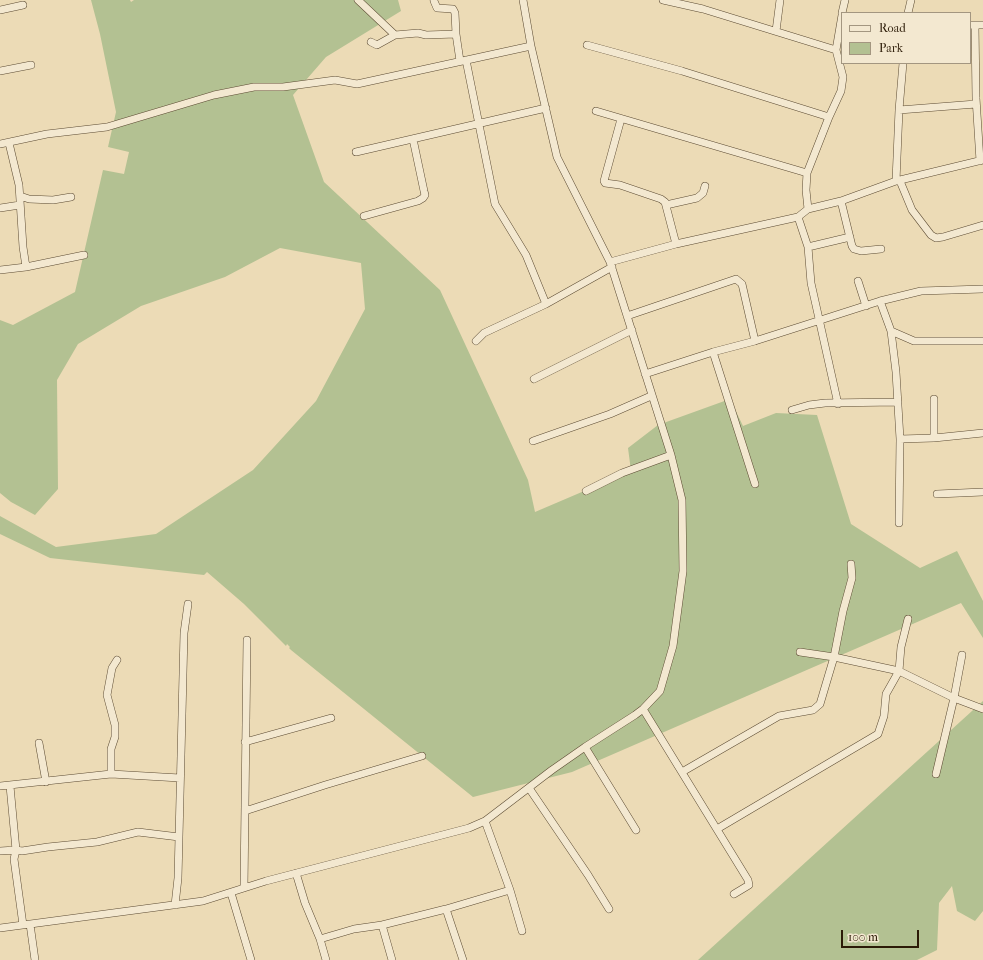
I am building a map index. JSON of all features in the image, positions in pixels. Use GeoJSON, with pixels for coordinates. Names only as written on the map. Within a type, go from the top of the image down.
{"type":"FeatureCollection","features":[{"type":"Feature","properties":{"kind":"street"},"geometry":{"type":"LineString","coordinates":[[358,0],[395,35]]}},
{"type":"Feature","properties":{"kind":"street"},"geometry":{"type":"LineString","coordinates":[[0,928],[203,901],[296,873],[469,828],[485,821],[552,770],[643,709],[660,691],[673,646],[683,570],[682,500],[671,455],[611,265],[557,157],[531,46],[522,0]]}},
{"type":"Feature","properties":{"kind":"street"},"geometry":{"type":"LineString","coordinates":[[663,0],[703,9],[836,50]]}},
{"type":"Feature","properties":{"kind":"street"},"geometry":{"type":"LineString","coordinates":[[776,31],[780,0]]}},
{"type":"Feature","properties":{"kind":"street"},"geometry":{"type":"LineString","coordinates":[[842,12],[845,0]]}},
{"type":"Feature","properties":{"kind":"street"},"geometry":{"type":"LineString","coordinates":[[908,12],[911,0]]}},
{"type":"Feature","properties":{"kind":"street"},"geometry":{"type":"LineString","coordinates":[[434,1],[437,8],[453,9],[455,12],[456,34],[478,124],[495,204],[526,255],[546,304]]}},
{"type":"Feature","properties":{"kind":"street"},"geometry":{"type":"LineString","coordinates":[[0,10],[23,5]]}},
{"type":"Feature","properties":{"kind":"street"},"geometry":{"type":"LineString","coordinates":[[808,209],[806,190],[807,173],[828,117],[841,91],[843,78],[836,50],[841,20]]}},
{"type":"Feature","properties":{"kind":"street"},"geometry":{"type":"LineString","coordinates":[[476,341],[484,333],[546,304],[611,265],[676,244],[798,217],[808,209],[841,201],[898,181],[981,160],[972,25],[983,25]]}},
{"type":"Feature","properties":{"kind":"street"},"geometry":{"type":"LineString","coordinates":[[371,42],[377,45],[395,35],[418,33],[426,35],[456,34]]}},
{"type":"Feature","properties":{"kind":"street"},"geometry":{"type":"LineString","coordinates":[[587,45],[682,71],[828,117]]}},
{"type":"Feature","properties":{"kind":"street"},"geometry":{"type":"LineString","coordinates":[[0,144],[47,134],[107,127],[214,95],[254,87],[283,86],[335,80],[357,84],[531,46]]}},
{"type":"Feature","properties":{"kind":"street"},"geometry":{"type":"LineString","coordinates":[[903,64],[899,110],[898,181],[912,210],[931,235],[936,238],[983,225]]}},
{"type":"Feature","properties":{"kind":"street"},"geometry":{"type":"LineString","coordinates":[[0,71],[31,66]]}},
{"type":"Feature","properties":{"kind":"street"},"geometry":{"type":"LineString","coordinates":[[899,110],[978,100]]}},
{"type":"Feature","properties":{"kind":"street"},"geometry":{"type":"LineString","coordinates":[[356,152],[546,108]]}},
{"type":"Feature","properties":{"kind":"street"},"geometry":{"type":"LineString","coordinates":[[596,111],[807,173]]}},
{"type":"Feature","properties":{"kind":"street"},"geometry":{"type":"LineString","coordinates":[[621,119],[604,181],[606,183],[620,185],[661,199],[665,202],[676,244]]}},
{"type":"Feature","properties":{"kind":"street"},"geometry":{"type":"LineString","coordinates":[[364,216],[418,201],[425,195],[413,138]]}},
{"type":"Feature","properties":{"kind":"street"},"geometry":{"type":"LineString","coordinates":[[9,143],[17,172],[26,266]]}},
{"type":"Feature","properties":{"kind":"street"},"geometry":{"type":"LineString","coordinates":[[666,205],[697,198],[703,193],[705,186]]}},
{"type":"Feature","properties":{"kind":"street"},"geometry":{"type":"LineString","coordinates":[[20,196],[29,199],[53,200],[71,197]]}},
{"type":"Feature","properties":{"kind":"street"},"geometry":{"type":"LineString","coordinates":[[841,201],[854,249],[861,251],[881,249]]}},
{"type":"Feature","properties":{"kind":"street"},"geometry":{"type":"LineString","coordinates":[[0,208],[20,205]]}},
{"type":"Feature","properties":{"kind":"street"},"geometry":{"type":"LineString","coordinates":[[798,217],[808,247],[811,283],[838,404]]}},
{"type":"Feature","properties":{"kind":"street"},"geometry":{"type":"LineString","coordinates":[[808,247],[850,237]]}},
{"type":"Feature","properties":{"kind":"street"},"geometry":{"type":"LineString","coordinates":[[0,270],[84,255]]}},
{"type":"Feature","properties":{"kind":"street"},"geometry":{"type":"LineString","coordinates":[[628,316],[736,279],[742,284],[755,341]]}},
{"type":"Feature","properties":{"kind":"street"},"geometry":{"type":"LineString","coordinates":[[858,281],[866,306]]}},
{"type":"Feature","properties":{"kind":"street"},"geometry":{"type":"LineString","coordinates":[[645,374],[880,301],[920,291],[983,289]]}},
{"type":"Feature","properties":{"kind":"street"},"geometry":{"type":"LineString","coordinates":[[880,301],[891,331],[896,372],[900,439],[899,523]]}},
{"type":"Feature","properties":{"kind":"street"},"geometry":{"type":"LineString","coordinates":[[534,379],[632,330]]}},
{"type":"Feature","properties":{"kind":"street"},"geometry":{"type":"LineString","coordinates":[[891,331],[914,341],[983,341]]}},
{"type":"Feature","properties":{"kind":"street"},"geometry":{"type":"LineString","coordinates":[[713,352],[755,484]]}},
{"type":"Feature","properties":{"kind":"street"},"geometry":{"type":"LineString","coordinates":[[533,441],[610,414],[652,396]]}},
{"type":"Feature","properties":{"kind":"street"},"geometry":{"type":"LineString","coordinates":[[934,399],[934,438]]}},
{"type":"Feature","properties":{"kind":"street"},"geometry":{"type":"LineString","coordinates":[[792,410],[809,405],[825,403],[898,402]]}},
{"type":"Feature","properties":{"kind":"street"},"geometry":{"type":"LineString","coordinates":[[900,439],[934,438],[983,433]]}},
{"type":"Feature","properties":{"kind":"street"},"geometry":{"type":"LineString","coordinates":[[586,491],[622,473],[671,455]]}},
{"type":"Feature","properties":{"kind":"street"},"geometry":{"type":"LineString","coordinates":[[937,494],[983,492]]}},
{"type":"Feature","properties":{"kind":"street"},"geometry":{"type":"LineString","coordinates":[[682,772],[778,716],[808,711],[820,704],[834,657],[843,611],[852,578],[851,564]]}},
{"type":"Feature","properties":{"kind":"street"},"geometry":{"type":"LineString","coordinates":[[175,905],[178,878],[184,633],[188,604]]}},
{"type":"Feature","properties":{"kind":"street"},"geometry":{"type":"LineString","coordinates":[[717,829],[878,734],[884,716],[886,694],[898,671],[901,647],[908,619]]}},
{"type":"Feature","properties":{"kind":"street"},"geometry":{"type":"LineString","coordinates":[[244,888],[247,640]]}},
{"type":"Feature","properties":{"kind":"street"},"geometry":{"type":"LineString","coordinates":[[800,652],[834,657],[898,671],[954,698],[983,709]]}},
{"type":"Feature","properties":{"kind":"street"},"geometry":{"type":"LineString","coordinates":[[936,774],[954,698],[962,655]]}},
{"type":"Feature","properties":{"kind":"street"},"geometry":{"type":"LineString","coordinates":[[111,774],[111,748],[115,725],[107,695],[112,668],[116,660]]}},
{"type":"Feature","properties":{"kind":"street"},"geometry":{"type":"LineString","coordinates":[[643,709],[749,882],[749,885],[734,894]]}},
{"type":"Feature","properties":{"kind":"street"},"geometry":{"type":"LineString","coordinates":[[245,742],[331,718]]}},
{"type":"Feature","properties":{"kind":"street"},"geometry":{"type":"LineString","coordinates":[[39,743],[46,782]]}},
{"type":"Feature","properties":{"kind":"street"},"geometry":{"type":"LineString","coordinates":[[585,747],[636,830]]}},
{"type":"Feature","properties":{"kind":"street"},"geometry":{"type":"LineString","coordinates":[[245,811],[422,756]]}},
{"type":"Feature","properties":{"kind":"street"},"geometry":{"type":"LineString","coordinates":[[0,786],[111,774],[180,778]]}},
{"type":"Feature","properties":{"kind":"street"},"geometry":{"type":"LineString","coordinates":[[10,786],[16,850],[14,859],[35,960]]}},
{"type":"Feature","properties":{"kind":"street"},"geometry":{"type":"LineString","coordinates":[[529,788],[588,875],[609,910]]}},
{"type":"Feature","properties":{"kind":"street"},"geometry":{"type":"LineString","coordinates":[[485,821],[510,890],[522,931]]}},
{"type":"Feature","properties":{"kind":"street"},"geometry":{"type":"LineString","coordinates":[[0,851],[22,851],[97,842],[138,832],[179,837]]}},
{"type":"Feature","properties":{"kind":"street"},"geometry":{"type":"LineString","coordinates":[[296,873],[305,903],[320,939],[326,960]]}},
{"type":"Feature","properties":{"kind":"street"},"geometry":{"type":"LineString","coordinates":[[320,939],[354,929],[446,909],[510,890]]}},
{"type":"Feature","properties":{"kind":"street"},"geometry":{"type":"LineString","coordinates":[[231,893],[249,958]]}},
{"type":"Feature","properties":{"kind":"street"},"geometry":{"type":"LineString","coordinates":[[446,909],[463,960]]}},
{"type":"Feature","properties":{"kind":"street"},"geometry":{"type":"LineString","coordinates":[[382,924],[392,960]]}},
{"type":"Feature","properties":{"kind":"green space"},"geometry":{"type":"Polygon","coordinates":[[[91,0],[130,0],[131,2],[134,0],[398,0],[401,11],[326,57],[293,95],[324,182],[440,290],[528,480],[535,512],[631,471],[628,448],[658,425],[730,399],[743,426],[776,413],[817,415],[851,524],[920,568],[957,551],[983,601],[983,638],[961,603],[572,772],[473,797],[291,650],[287,644],[286,646],[244,604],[207,572],[204,575],[50,558],[0,534],[0,516],[56,547],[156,534],[253,470],[316,401],[365,309],[361,263],[280,248],[225,277],[141,306],[78,344],[57,380],[58,489],[35,515],[11,502],[0,493],[0,320],[13,325],[75,292],[103,170],[124,174],[129,152],[108,147],[116,112],[100,34],[91,0]]]}},
{"type":"Feature","properties":{"kind":"green space"},"geometry":{"type":"Polygon","coordinates":[[[983,701],[983,911],[975,921],[957,911],[952,886],[939,903],[937,950],[917,960],[698,960],[983,701]]]}}]}
